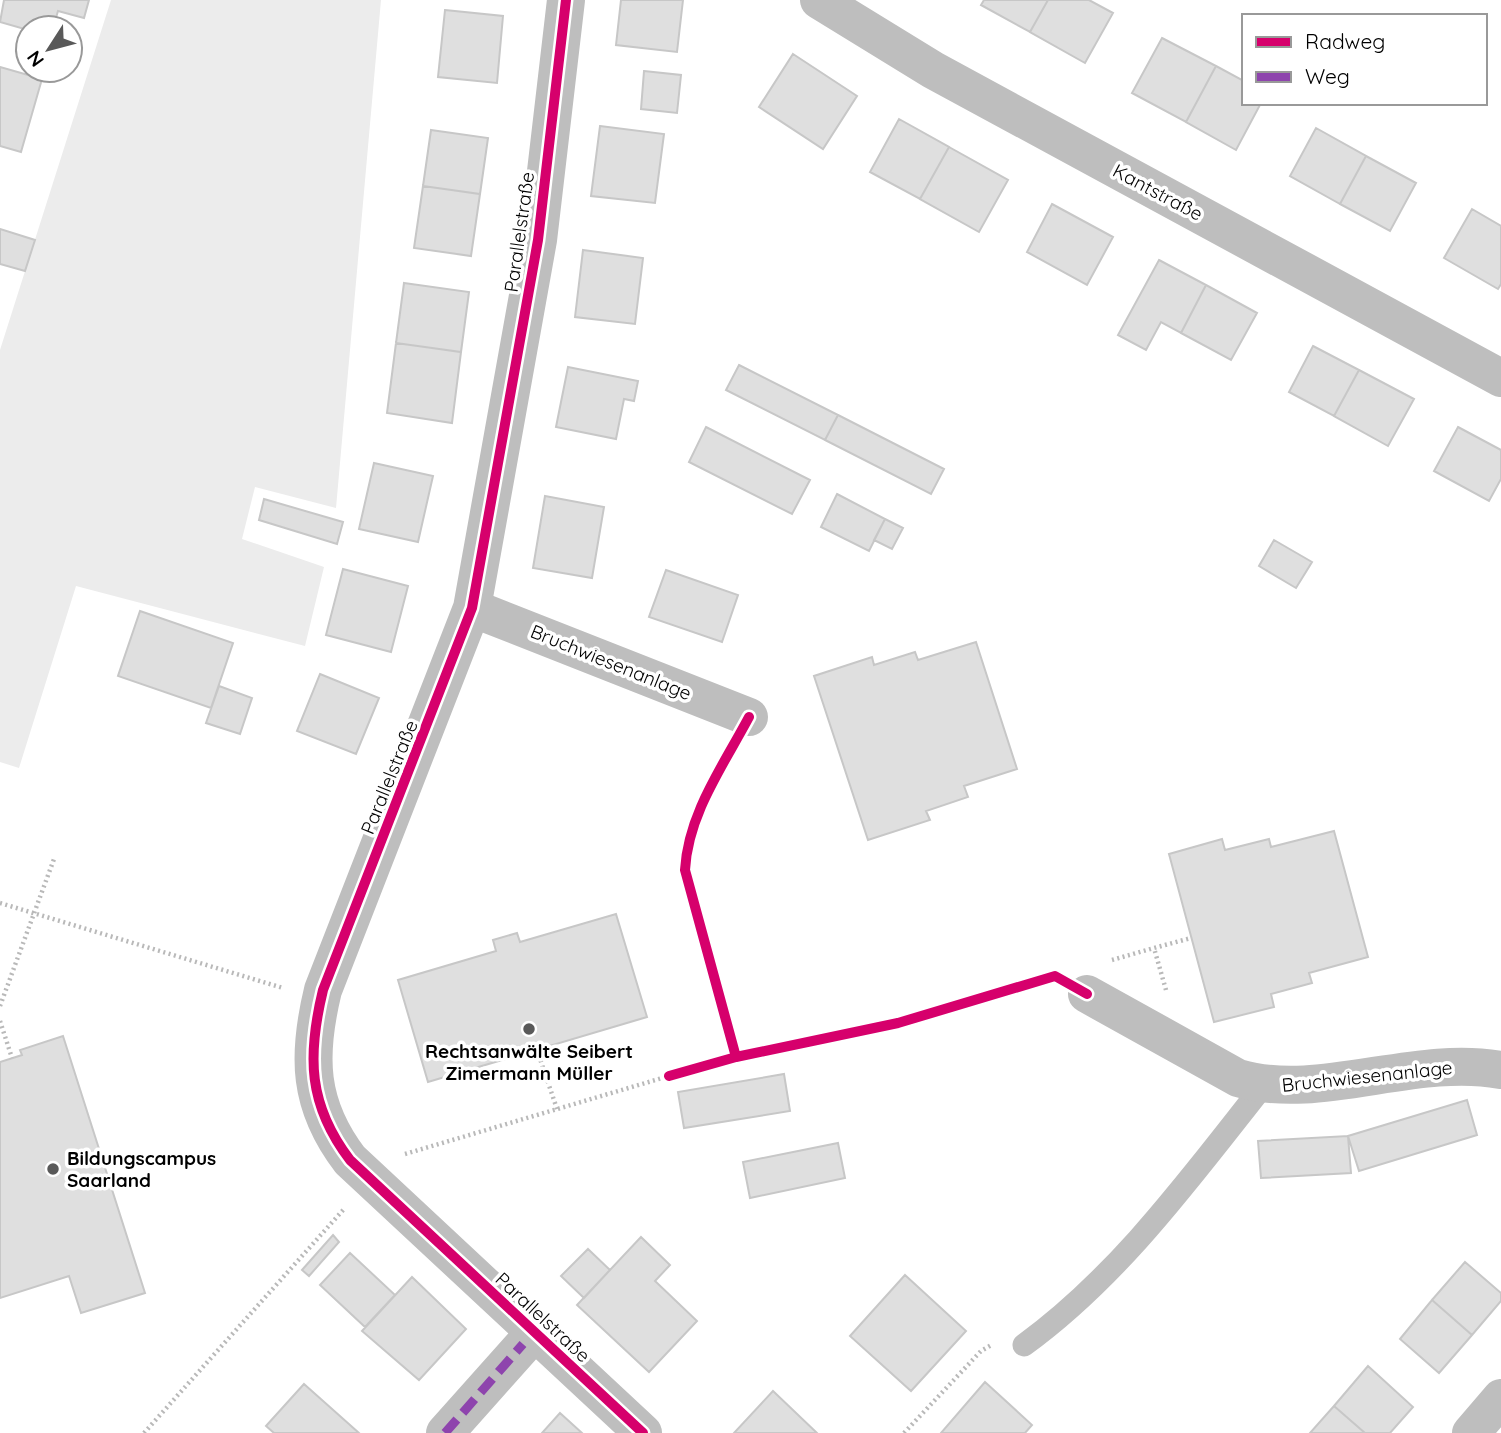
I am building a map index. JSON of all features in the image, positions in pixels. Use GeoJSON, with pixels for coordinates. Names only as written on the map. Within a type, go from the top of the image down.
{"type":"FeatureCollection","features":[{"type":"Feature","properties":{"kind":"street","name":"Parallelstraße"},"geometry":{"type":"LineString","coordinates":[[566,0],[538,240],[472,608],[321,1000],[312,1048],[315,1091],[334,1140],[370,1181],[643,1433]]}},
{"type":"Feature","properties":{"kind":"street","name":"Kantstraße"},"geometry":{"type":"LineString","coordinates":[[819,0],[933,70],[1501,377]]}},
{"type":"Feature","properties":{"kind":"street","name":"Bruchwiesenanlage"},"geometry":{"type":"LineString","coordinates":[[472,608],[749,717]]}},
{"type":"Feature","properties":{"kind":"street","name":"Bruchwiesenanlage"},"geometry":{"type":"LineString","coordinates":[[1087,994],[1238,1078],[1263,1086],[1437,1066],[1501,1070]]}},
{"type":"Feature","properties":{"kind":"street","name":"Parallelstraße"},"geometry":{"type":"LineString","coordinates":[[444,1433],[534,1333]]}},
{"type":"Feature","properties":{"kind":"street"},"geometry":{"type":"LineString","coordinates":[[1471,1433],[1501,1398]]}},
{"type":"Feature","properties":{"kind":"lane"},"geometry":{"type":"LineString","coordinates":[[1024,1345],[1066,1314],[1169,1204],[1263,1086]]}},
{"type":"Feature","properties":{"kind":"path"},"geometry":{"type":"LineString","coordinates":[[0,1006],[54,859]]}},
{"type":"Feature","properties":{"kind":"path"},"geometry":{"type":"LineString","coordinates":[[0,903],[321,1000]]}},
{"type":"Feature","properties":{"kind":"path"},"geometry":{"type":"LineString","coordinates":[[1182,1048],[1154,948],[1191,938]]}},
{"type":"Feature","properties":{"kind":"path"},"geometry":{"type":"LineString","coordinates":[[0,1021],[12,1058]]}},
{"type":"Feature","properties":{"kind":"path"},"geometry":{"type":"LineString","coordinates":[[537,1050],[557,1109]]}},
{"type":"Feature","properties":{"kind":"path"},"geometry":{"type":"LineString","coordinates":[[398,1157],[669,1076]]}},
{"type":"Feature","properties":{"kind":"path"},"geometry":{"type":"LineString","coordinates":[[144,1433],[349,1203]]}},
{"type":"Feature","properties":{"kind":"path"},"geometry":{"type":"LineString","coordinates":[[904,1433],[981,1351],[999,1341],[1024,1345]]}},
{"type":"Feature","properties":{"kind":"shaded area"},"geometry":{"type":"Polygon","coordinates":[[[111,0],[381,0],[336,508],[255,487],[242,539],[324,567],[305,646],[76,586],[19,768],[0,762],[0,350],[111,0]]]}},
{"type":"Feature","properties":{"kind":"building"},"geometry":{"type":"Polygon","coordinates":[[[4,0],[89,0],[84,18],[84,14],[58,11],[57,14],[14,14],[14,26],[0,22],[4,0]]]}},
{"type":"Feature","properties":{"kind":"building"},"geometry":{"type":"Polygon","coordinates":[[[621,0],[683,0],[677,52],[616,45],[621,0]]]}},
{"type":"Feature","properties":{"kind":"building"},"geometry":{"type":"Polygon","coordinates":[[[984,0],[1048,0],[1030,32],[981,5],[984,0]]]}},
{"type":"Feature","properties":{"kind":"building"},"geometry":{"type":"Polygon","coordinates":[[[1048,0],[1089,0],[1113,13],[1085,63],[1030,32],[1048,0]]]}},
{"type":"Feature","properties":{"kind":"building"},"geometry":{"type":"Polygon","coordinates":[[[445,10],[503,16],[497,83],[438,77],[445,10]]]}},
{"type":"Feature","properties":{"kind":"building"},"geometry":{"type":"Polygon","coordinates":[[[1162,38],[1216,66],[1186,122],[1132,93],[1162,38]]]}},
{"type":"Feature","properties":{"kind":"building"},"geometry":{"type":"Polygon","coordinates":[[[793,54],[857,96],[823,149],[759,107],[793,54]]]}},
{"type":"Feature","properties":{"kind":"building"},"geometry":{"type":"Polygon","coordinates":[[[1216,66],[1242,80],[1242,105],[1260,105],[1236,150],[1186,122],[1216,66]]]}},
{"type":"Feature","properties":{"kind":"building"},"geometry":{"type":"Polygon","coordinates":[[[0,67],[14,71],[14,84],[41,84],[21,152],[0,146],[0,67]]]}},
{"type":"Feature","properties":{"kind":"building"},"geometry":{"type":"Polygon","coordinates":[[[644,71],[681,75],[677,113],[641,109],[644,71]]]}},
{"type":"Feature","properties":{"kind":"building"},"geometry":{"type":"Polygon","coordinates":[[[899,119],[949,147],[920,199],[870,172],[899,119]]]}},
{"type":"Feature","properties":{"kind":"building"},"geometry":{"type":"Polygon","coordinates":[[[600,126],[664,134],[655,203],[591,196],[600,126]]]}},
{"type":"Feature","properties":{"kind":"building"},"geometry":{"type":"Polygon","coordinates":[[[1316,128],[1366,156],[1340,204],[1290,176],[1316,128]]]}},
{"type":"Feature","properties":{"kind":"building"},"geometry":{"type":"Polygon","coordinates":[[[431,130],[488,138],[480,194],[423,186],[431,130]]]}},
{"type":"Feature","properties":{"kind":"building"},"geometry":{"type":"Polygon","coordinates":[[[949,147],[1008,180],[979,232],[920,199],[949,147]]]}},
{"type":"Feature","properties":{"kind":"building"},"geometry":{"type":"Polygon","coordinates":[[[1366,156],[1416,183],[1390,231],[1340,204],[1366,156]]]}},
{"type":"Feature","properties":{"kind":"building"},"geometry":{"type":"Polygon","coordinates":[[[423,186],[480,194],[471,256],[414,248],[423,186]]]}},
{"type":"Feature","properties":{"kind":"building"},"geometry":{"type":"Polygon","coordinates":[[[1052,204],[1113,237],[1087,285],[1027,252],[1052,204]]]}},
{"type":"Feature","properties":{"kind":"building"},"geometry":{"type":"Polygon","coordinates":[[[1472,209],[1501,226],[1501,284],[1498,289],[1444,258],[1472,209]]]}},
{"type":"Feature","properties":{"kind":"building"},"geometry":{"type":"Polygon","coordinates":[[[0,229],[35,240],[25,271],[0,264],[0,229]]]}},
{"type":"Feature","properties":{"kind":"building"},"geometry":{"type":"Polygon","coordinates":[[[583,250],[643,258],[635,324],[575,317],[583,250]]]}},
{"type":"Feature","properties":{"kind":"building"},"geometry":{"type":"Polygon","coordinates":[[[1159,260],[1206,285],[1181,333],[1161,322],[1146,350],[1118,335],[1159,260]]]}},
{"type":"Feature","properties":{"kind":"building"},"geometry":{"type":"Polygon","coordinates":[[[404,283],[469,292],[461,352],[396,343],[404,283]]]}},
{"type":"Feature","properties":{"kind":"building"},"geometry":{"type":"Polygon","coordinates":[[[1206,285],[1257,313],[1231,360],[1181,333],[1206,285]]]}},
{"type":"Feature","properties":{"kind":"building"},"geometry":{"type":"Polygon","coordinates":[[[396,343],[461,352],[452,423],[387,413],[396,343]]]}},
{"type":"Feature","properties":{"kind":"building"},"geometry":{"type":"Polygon","coordinates":[[[1313,346],[1359,370],[1334,416],[1289,392],[1313,346]]]}},
{"type":"Feature","properties":{"kind":"building"},"geometry":{"type":"Polygon","coordinates":[[[739,365],[838,415],[825,440],[726,390],[739,365]]]}},
{"type":"Feature","properties":{"kind":"building"},"geometry":{"type":"Polygon","coordinates":[[[568,367],[638,381],[634,401],[624,399],[616,439],[556,427],[568,367]]]}},
{"type":"Feature","properties":{"kind":"building"},"geometry":{"type":"Polygon","coordinates":[[[1359,370],[1414,399],[1388,446],[1334,416],[1359,370]]]}},
{"type":"Feature","properties":{"kind":"building"},"geometry":{"type":"Polygon","coordinates":[[[838,415],[944,469],[931,494],[825,440],[838,415]]]}},
{"type":"Feature","properties":{"kind":"building"},"geometry":{"type":"Polygon","coordinates":[[[706,427],[810,480],[792,514],[689,462],[706,427]]]}},
{"type":"Feature","properties":{"kind":"building"},"geometry":{"type":"Polygon","coordinates":[[[1458,427],[1501,450],[1501,479],[1489,501],[1434,471],[1458,427]]]}},
{"type":"Feature","properties":{"kind":"building"},"geometry":{"type":"Polygon","coordinates":[[[374,463],[433,476],[418,542],[359,529],[374,463]]]}},
{"type":"Feature","properties":{"kind":"building"},"geometry":{"type":"Polygon","coordinates":[[[837,494],[885,519],[869,551],[821,527],[837,494]]]}},
{"type":"Feature","properties":{"kind":"building"},"geometry":{"type":"Polygon","coordinates":[[[545,496],[604,507],[592,578],[533,568],[545,496]]]}},
{"type":"Feature","properties":{"kind":"building"},"geometry":{"type":"Polygon","coordinates":[[[264,499],[343,522],[337,544],[259,520],[264,499]]]}},
{"type":"Feature","properties":{"kind":"building"},"geometry":{"type":"Polygon","coordinates":[[[885,519],[903,528],[892,549],[874,540],[885,519]]]}},
{"type":"Feature","properties":{"kind":"building"},"geometry":{"type":"Polygon","coordinates":[[[1274,540],[1312,562],[1296,588],[1259,566],[1274,540]]]}},
{"type":"Feature","properties":{"kind":"building"},"geometry":{"type":"Polygon","coordinates":[[[343,569],[408,586],[391,652],[326,635],[343,569]]]}},
{"type":"Feature","properties":{"kind":"building"},"geometry":{"type":"Polygon","coordinates":[[[666,570],[738,595],[722,642],[649,617],[666,570]]]}},
{"type":"Feature","properties":{"kind":"building"},"geometry":{"type":"Polygon","coordinates":[[[140,611],[233,643],[211,708],[118,676],[140,611]]]}},
{"type":"Feature","properties":{"kind":"building"},"geometry":{"type":"Polygon","coordinates":[[[976,642],[1017,769],[964,786],[968,797],[926,811],[930,820],[868,840],[814,676],[872,657],[874,665],[915,652],[918,660],[976,642]]]}},
{"type":"Feature","properties":{"kind":"building"},"geometry":{"type":"Polygon","coordinates":[[[320,674],[379,698],[356,754],[297,731],[320,674]]]}},
{"type":"Feature","properties":{"kind":"building"},"geometry":{"type":"Polygon","coordinates":[[[219,686],[252,698],[240,734],[206,723],[219,686]]]}},
{"type":"Feature","properties":{"kind":"building"},"geometry":{"type":"Polygon","coordinates":[[[1334,831],[1368,957],[1309,973],[1312,983],[1271,994],[1274,1007],[1214,1022],[1169,854],[1222,839],[1225,850],[1269,839],[1271,847],[1334,831]]]}},
{"type":"Feature","properties":{"kind":"building"},"geometry":{"type":"Polygon","coordinates":[[[616,914],[647,1017],[428,1082],[398,980],[496,951],[493,940],[517,933],[520,942],[616,914]]]}},
{"type":"Feature","properties":{"kind":"building","name":"Bildungscampus Saarland"},"geometry":{"type":"Polygon","coordinates":[[[63,1036],[145,1293],[81,1313],[69,1276],[0,1298],[0,1062],[22,1055],[20,1050],[63,1036]]]}},
{"type":"Feature","properties":{"kind":"building"},"geometry":{"type":"Polygon","coordinates":[[[784,1074],[790,1111],[684,1128],[678,1092],[784,1074]]]}},
{"type":"Feature","properties":{"kind":"building"},"geometry":{"type":"Polygon","coordinates":[[[1467,1100],[1477,1135],[1359,1171],[1348,1136],[1467,1100]]]}},
{"type":"Feature","properties":{"kind":"building"},"geometry":{"type":"Polygon","coordinates":[[[1348,1136],[1351,1173],[1261,1178],[1258,1141],[1348,1136]]]}},
{"type":"Feature","properties":{"kind":"building"},"geometry":{"type":"Polygon","coordinates":[[[838,1143],[845,1178],[750,1198],[743,1162],[838,1143]]]}},
{"type":"Feature","properties":{"kind":"building"},"geometry":{"type":"Polygon","coordinates":[[[333,1235],[339,1242],[309,1276],[302,1270],[333,1235]]]}},
{"type":"Feature","properties":{"kind":"building"},"geometry":{"type":"Polygon","coordinates":[[[641,1237],[670,1265],[655,1281],[697,1321],[649,1372],[577,1305],[641,1237]]]}},
{"type":"Feature","properties":{"kind":"building"},"geometry":{"type":"Polygon","coordinates":[[[588,1249],[610,1270],[584,1298],[561,1276],[588,1249]]]}},
{"type":"Feature","properties":{"kind":"building"},"geometry":{"type":"Polygon","coordinates":[[[350,1253],[395,1295],[365,1327],[320,1285],[350,1253]]]}},
{"type":"Feature","properties":{"kind":"building"},"geometry":{"type":"Polygon","coordinates":[[[1465,1262],[1501,1293],[1501,1301],[1472,1335],[1432,1300],[1465,1262]]]}},
{"type":"Feature","properties":{"kind":"building"},"geometry":{"type":"Polygon","coordinates":[[[905,1275],[966,1331],[911,1391],[850,1336],[905,1275]]]}},
{"type":"Feature","properties":{"kind":"building"},"geometry":{"type":"Polygon","coordinates":[[[412,1277],[466,1329],[419,1380],[362,1331],[412,1277]]]}},
{"type":"Feature","properties":{"kind":"building"},"geometry":{"type":"Polygon","coordinates":[[[1432,1300],[1472,1335],[1439,1373],[1400,1339],[1432,1300]]]}},
{"type":"Feature","properties":{"kind":"building"},"geometry":{"type":"Polygon","coordinates":[[[1368,1366],[1413,1407],[1390,1433],[1365,1433],[1334,1406],[1368,1366]]]}},
{"type":"Feature","properties":{"kind":"building"},"geometry":{"type":"Polygon","coordinates":[[[985,1382],[1032,1425],[1025,1433],[941,1433],[985,1382]]]}},
{"type":"Feature","properties":{"kind":"building"},"geometry":{"type":"Polygon","coordinates":[[[304,1384],[359,1433],[274,1433],[266,1426],[304,1384]]]}},
{"type":"Feature","properties":{"kind":"building"},"geometry":{"type":"Polygon","coordinates":[[[773,1391],[817,1433],[734,1433],[773,1391]]]}},
{"type":"Feature","properties":{"kind":"building"},"geometry":{"type":"Polygon","coordinates":[[[1334,1406],[1365,1433],[1310,1433],[1334,1406]]]}},
{"type":"Feature","properties":{"kind":"building"},"geometry":{"type":"Polygon","coordinates":[[[560,1413],[582,1433],[542,1433],[560,1413]]]}},
{"type":"Feature","properties":{"kind":"marked path"},"geometry":{"type":"LineString","coordinates":[[445,1433],[523,1344]]}},
{"type":"Feature","properties":{"kind":"cycle path"},"geometry":{"type":"LineString","coordinates":[[566,0],[538,240],[472,608],[323,990],[313,1058],[319,1099],[326,1120],[350,1160],[643,1433]]}},
{"type":"Feature","properties":{"kind":"cycle path"},"geometry":{"type":"LineString","coordinates":[[736,1057],[685,870],[688,849],[700,810],[749,717]]}},
{"type":"Feature","properties":{"kind":"cycle path"},"geometry":{"type":"LineString","coordinates":[[669,1076],[736,1057],[898,1023],[1055,976],[1087,994]]}},
{"type":"Feature","properties":{"kind":"place","name":"Rechtsanwälte Seibert Zimermann Müller"},"geometry":{"type":"Point","coordinates":[529,1029]}},
{"type":"Feature","properties":{"kind":"place","name":"Bildungscampus Saarland"},"geometry":{"type":"Point","coordinates":[53,1169]}}]}
